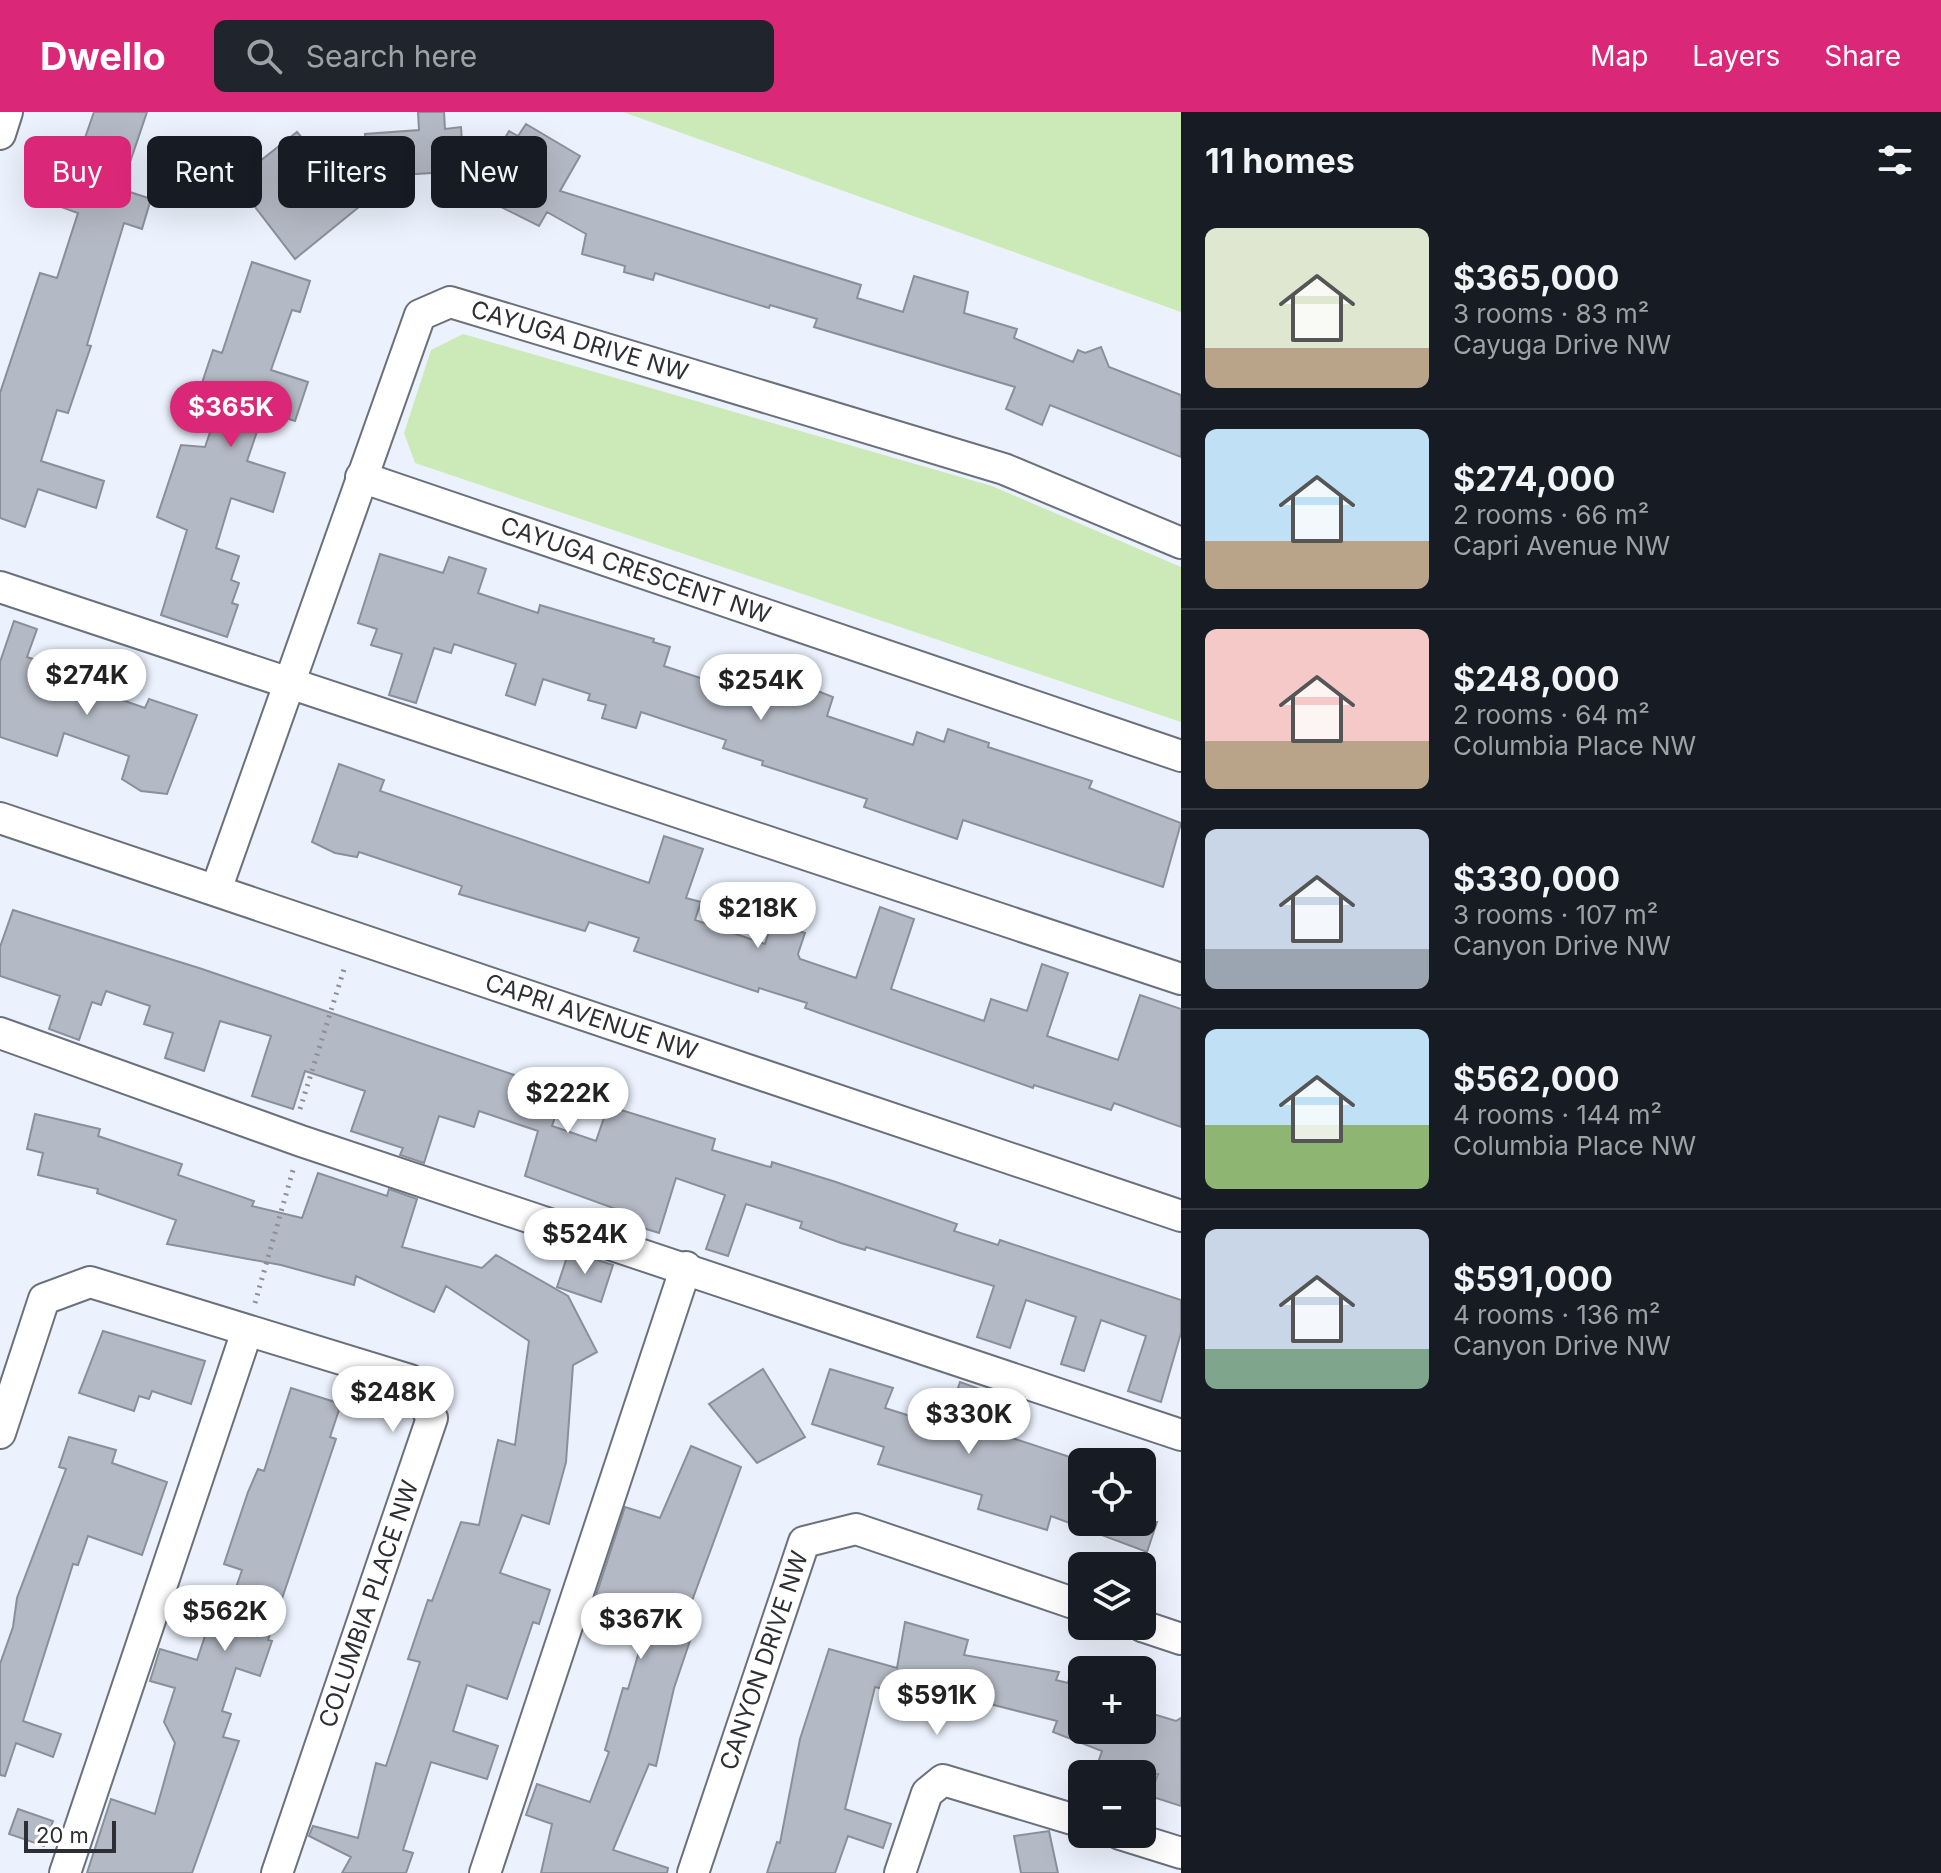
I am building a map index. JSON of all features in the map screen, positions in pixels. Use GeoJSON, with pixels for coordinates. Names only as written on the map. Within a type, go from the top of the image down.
{"type":"FeatureCollection","features":[{"type":"Feature","properties":{"kind":"street"},"geometry":{"type":"LineString","coordinates":[[0,134],[7,112]]}},
{"type":"Feature","properties":{"kind":"street","name":"CAYUGA DRIVE NW"},"geometry":{"type":"LineString","coordinates":[[216,890],[420,315],[450,302],[1004,469],[1181,543]]}},
{"type":"Feature","properties":{"kind":"street","name":"CAYUGA CRESCENT NW"},"geometry":{"type":"LineString","coordinates":[[361,477],[1181,756]]}},
{"type":"Feature","properties":{"kind":"street"},"geometry":{"type":"LineString","coordinates":[[0,587],[1181,979]]}},
{"type":"Feature","properties":{"kind":"street","name":"CAPRI AVENUE NW"},"geometry":{"type":"LineString","coordinates":[[0,818],[1181,1216]]}},
{"type":"Feature","properties":{"kind":"street"},"geometry":{"type":"LineString","coordinates":[[0,1033],[296,1139],[1181,1435]]}},
{"type":"Feature","properties":{"kind":"street"},"geometry":{"type":"LineString","coordinates":[[485,1873],[686,1267]]}},
{"type":"Feature","properties":{"kind":"street","name":"COLUMBIA PLACE NW"},"geometry":{"type":"LineString","coordinates":[[0,1433],[44,1299],[90,1282],[410,1380],[432,1418],[277,1873]]}},
{"type":"Feature","properties":{"kind":"street"},"geometry":{"type":"LineString","coordinates":[[65,1873],[247,1331]]}},
{"type":"Feature","properties":{"kind":"street","name":"CANYON DRIVE NW"},"geometry":{"type":"LineString","coordinates":[[693,1873],[804,1542],[856,1529],[1068,1601]]}},
{"type":"Feature","properties":{"kind":"street"},"geometry":{"type":"LineString","coordinates":[[1156,1631],[1181,1639]]}},
{"type":"Feature","properties":{"kind":"street"},"geometry":{"type":"LineString","coordinates":[[900,1873],[927,1793],[943,1780],[1068,1818]]}},
{"type":"Feature","properties":{"kind":"street"},"geometry":{"type":"LineString","coordinates":[[1156,1845],[1181,1853]]}},
{"type":"Feature","properties":{"kind":"path"},"geometry":{"type":"LineString","coordinates":[[247,1331],[296,1139],[345,966]]}},
{"type":"Feature","properties":{"kind":"green space"},"geometry":{"type":"Polygon","coordinates":[[[623,112],[1181,112],[1181,312],[623,112]]]}},
{"type":"Feature","properties":{"kind":"green space"},"geometry":{"type":"Polygon","coordinates":[[[463,334],[992,486],[1181,567],[1181,722],[415,463],[404,433],[431,350],[463,334]]]}},
{"type":"Feature","properties":{"kind":"building"},"geometry":{"type":"Polygon","coordinates":[[[94,112],[147,112],[131,159],[131,136],[86,136],[94,112]]]}},
{"type":"Feature","properties":{"kind":"building"},"geometry":{"type":"Polygon","coordinates":[[[418,112],[444,112],[445,129],[461,127],[462,136],[431,136],[431,173],[415,174],[415,136],[365,136],[365,134],[419,130],[418,112]]]}},
{"type":"Feature","properties":{"kind":"building"},"geometry":{"type":"Polygon","coordinates":[[[526,124],[546,136],[518,136],[526,124]]]}},
{"type":"Feature","properties":{"kind":"building"},"geometry":{"type":"Polygon","coordinates":[[[547,136],[580,156],[560,191],[861,285],[857,298],[903,312],[914,276],[968,292],[964,313],[1017,329],[1014,338],[1073,362],[1078,350],[1085,353],[1101,347],[1109,367],[1181,395],[1181,457],[1050,405],[1042,425],[1006,409],[1015,387],[814,327],[817,319],[770,305],[769,308],[655,273],[653,280],[624,272],[625,266],[582,254],[586,234],[547,212],[539,226],[503,208],[547,208],[547,136]]]}},
{"type":"Feature","properties":{"kind":"building"},"geometry":{"type":"Polygon","coordinates":[[[278,147],[278,208],[358,208],[295,259],[256,208],[262,208],[262,160],[278,147]]]}},
{"type":"Feature","properties":{"kind":"building"},"geometry":{"type":"Polygon","coordinates":[[[131,192],[147,198],[148,208],[142,229],[124,223],[87,345],[91,346],[68,413],[57,410],[41,461],[104,481],[96,508],[38,489],[25,527],[0,518],[0,393],[40,273],[57,278],[78,213],[64,208],[131,208],[131,192]]]}},
{"type":"Feature","properties":{"kind":"building"},"geometry":{"type":"Polygon","coordinates":[[[252,262],[310,281],[300,312],[292,310],[271,370],[308,382],[295,421],[264,411],[247,461],[285,473],[273,512],[231,498],[216,548],[239,556],[231,580],[239,583],[232,603],[238,605],[227,637],[161,615],[187,530],[157,517],[181,445],[205,447],[222,397],[200,389],[213,350],[222,353],[252,262]]]}},
{"type":"Feature","properties":{"kind":"building"},"geometry":{"type":"Polygon","coordinates":[[[380,554],[443,573],[449,557],[486,569],[478,593],[538,613],[540,605],[654,639],[653,642],[670,647],[664,666],[782,705],[790,680],[833,697],[827,716],[913,745],[917,732],[944,742],[948,729],[989,743],[988,747],[1092,781],[1089,788],[1181,823],[1163,887],[963,820],[957,839],[864,807],[867,799],[762,765],[763,761],[723,748],[726,740],[641,712],[636,728],[602,718],[606,705],[588,700],[590,694],[543,679],[535,705],[506,695],[516,664],[454,644],[451,653],[434,648],[416,703],[389,695],[402,654],[371,645],[377,629],[358,623],[380,554]]]}},
{"type":"Feature","properties":{"kind":"building"},"geometry":{"type":"Polygon","coordinates":[[[14,621],[37,629],[27,657],[78,674],[76,684],[145,708],[149,699],[197,715],[167,794],[141,791],[122,779],[129,756],[64,733],[57,756],[0,737],[0,662],[14,621]]]}},
{"type":"Feature","properties":{"kind":"building"},"geometry":{"type":"Polygon","coordinates":[[[339,764],[384,780],[380,791],[649,883],[664,836],[703,849],[686,898],[701,902],[695,920],[765,944],[772,922],[805,933],[798,954],[800,959],[856,978],[880,907],[914,919],[891,989],[984,1021],[991,999],[1027,1011],[1042,964],[1068,973],[1047,1036],[1118,1060],[1140,995],[1181,1009],[1181,1127],[1114,1103],[1111,1110],[1034,1085],[1033,1088],[805,1008],[807,1003],[759,988],[758,992],[634,951],[639,938],[589,922],[585,931],[459,894],[462,886],[359,852],[357,857],[335,853],[312,842],[339,764]]]}},
{"type":"Feature","properties":{"kind":"building"},"geometry":{"type":"Polygon","coordinates":[[[13,910],[199,968],[538,1083],[537,1088],[562,1097],[552,1126],[596,1141],[608,1106],[715,1139],[712,1150],[771,1167],[772,1162],[836,1182],[957,1224],[954,1231],[998,1245],[1000,1240],[1181,1300],[1181,1333],[1161,1402],[1128,1391],[1146,1336],[1101,1320],[1084,1371],[1061,1364],[1076,1317],[1026,1300],[1010,1348],[977,1337],[994,1286],[866,1247],[865,1250],[841,1243],[800,1228],[802,1222],[746,1204],[728,1256],[706,1249],[725,1195],[676,1178],[659,1233],[624,1222],[627,1213],[525,1176],[538,1131],[479,1111],[474,1127],[439,1116],[424,1163],[400,1155],[403,1148],[351,1131],[365,1091],[305,1071],[293,1109],[252,1096],[271,1036],[220,1021],[204,1071],[165,1058],[173,1033],[144,1024],[150,1006],[106,991],[101,1005],[92,1002],[79,1040],[49,1029],[60,996],[0,976],[0,947],[13,910]]]}},
{"type":"Feature","properties":{"kind":"building"},"geometry":{"type":"Polygon","coordinates":[[[35,1114],[100,1129],[98,1136],[182,1164],[178,1175],[254,1201],[252,1206],[302,1218],[318,1173],[387,1196],[389,1189],[417,1199],[402,1247],[482,1268],[496,1255],[568,1296],[597,1352],[573,1365],[566,1462],[549,1524],[522,1515],[500,1573],[550,1590],[539,1624],[533,1622],[507,1699],[467,1685],[453,1731],[498,1746],[487,1779],[431,1762],[403,1850],[413,1853],[406,1873],[342,1873],[351,1857],[309,1836],[313,1826],[358,1838],[376,1763],[386,1766],[420,1662],[408,1659],[428,1600],[432,1601],[461,1522],[479,1525],[498,1440],[515,1445],[529,1341],[446,1286],[434,1312],[356,1276],[354,1285],[281,1265],[167,1244],[176,1220],[97,1193],[98,1189],[38,1175],[43,1153],[27,1149],[35,1114]]]}},
{"type":"Feature","properties":{"kind":"building"},"geometry":{"type":"Polygon","coordinates":[[[569,1251],[613,1265],[601,1302],[557,1287],[569,1251]]]}},
{"type":"Feature","properties":{"kind":"building"},"geometry":{"type":"Polygon","coordinates":[[[103,1331],[205,1361],[191,1404],[152,1391],[149,1399],[139,1396],[134,1411],[79,1393],[103,1331]]]}},
{"type":"Feature","properties":{"kind":"building"},"geometry":{"type":"Polygon","coordinates":[[[763,1369],[805,1437],[757,1463],[709,1404],[763,1369]]]}},
{"type":"Feature","properties":{"kind":"building"},"geometry":{"type":"Polygon","coordinates":[[[830,1369],[893,1388],[885,1408],[945,1427],[960,1382],[997,1395],[985,1429],[1068,1456],[1068,1522],[1051,1516],[1047,1530],[978,1509],[982,1495],[878,1464],[884,1447],[812,1424],[830,1369]]]}},
{"type":"Feature","properties":{"kind":"building"},"geometry":{"type":"Polygon","coordinates":[[[291,1388],[341,1404],[330,1437],[336,1439],[268,1640],[272,1641],[260,1676],[236,1668],[222,1711],[231,1714],[223,1737],[239,1741],[192,1873],[87,1873],[111,1799],[155,1814],[175,1743],[164,1722],[175,1688],[150,1681],[160,1649],[197,1660],[210,1621],[223,1626],[242,1570],[224,1564],[248,1492],[258,1469],[264,1471],[291,1388]]]}},
{"type":"Feature","properties":{"kind":"building"},"geometry":{"type":"Polygon","coordinates":[[[69,1437],[116,1450],[112,1463],[167,1482],[142,1555],[88,1536],[78,1565],[73,1564],[23,1721],[61,1734],[53,1757],[16,1743],[5,1776],[0,1775],[0,1664],[13,1627],[17,1598],[66,1469],[59,1467],[69,1437]]]}},
{"type":"Feature","properties":{"kind":"building"},"geometry":{"type":"Polygon","coordinates":[[[691,1446],[741,1467],[685,1620],[696,1623],[674,1688],[656,1766],[649,1764],[613,1850],[668,1868],[667,1873],[541,1873],[552,1824],[526,1815],[537,1784],[590,1802],[609,1752],[605,1750],[623,1688],[628,1689],[643,1638],[588,1620],[625,1507],[660,1518],[691,1446]]]}},
{"type":"Feature","properties":{"kind":"building"},"geometry":{"type":"Polygon","coordinates":[[[1104,1536],[1152,1536],[1147,1552],[1104,1536]]]}},
{"type":"Feature","properties":{"kind":"building"},"geometry":{"type":"Polygon","coordinates":[[[905,1622],[968,1640],[964,1655],[1059,1672],[1056,1680],[1068,1683],[1068,1738],[1053,1732],[1057,1721],[982,1702],[983,1699],[932,1682],[932,1701],[875,1687],[845,1809],[891,1824],[883,1848],[848,1836],[835,1873],[767,1873],[777,1842],[780,1843],[800,1739],[829,1649],[897,1668],[905,1622]]]}},
{"type":"Feature","properties":{"kind":"building"},"geometry":{"type":"Polygon","coordinates":[[[1156,1715],[1176,1721],[1181,1718],[1181,1806],[1156,1798],[1156,1760],[1099,1760],[1102,1751],[1084,1744],[1156,1744],[1156,1715]]]}},
{"type":"Feature","properties":{"kind":"building"},"geometry":{"type":"Polygon","coordinates":[[[18,1809],[53,1821],[44,1846],[9,1834],[18,1809]]]}},
{"type":"Feature","properties":{"kind":"building"},"geometry":{"type":"Polygon","coordinates":[[[1049,1831],[1058,1873],[1021,1873],[1014,1836],[1049,1831]]]}}]}
